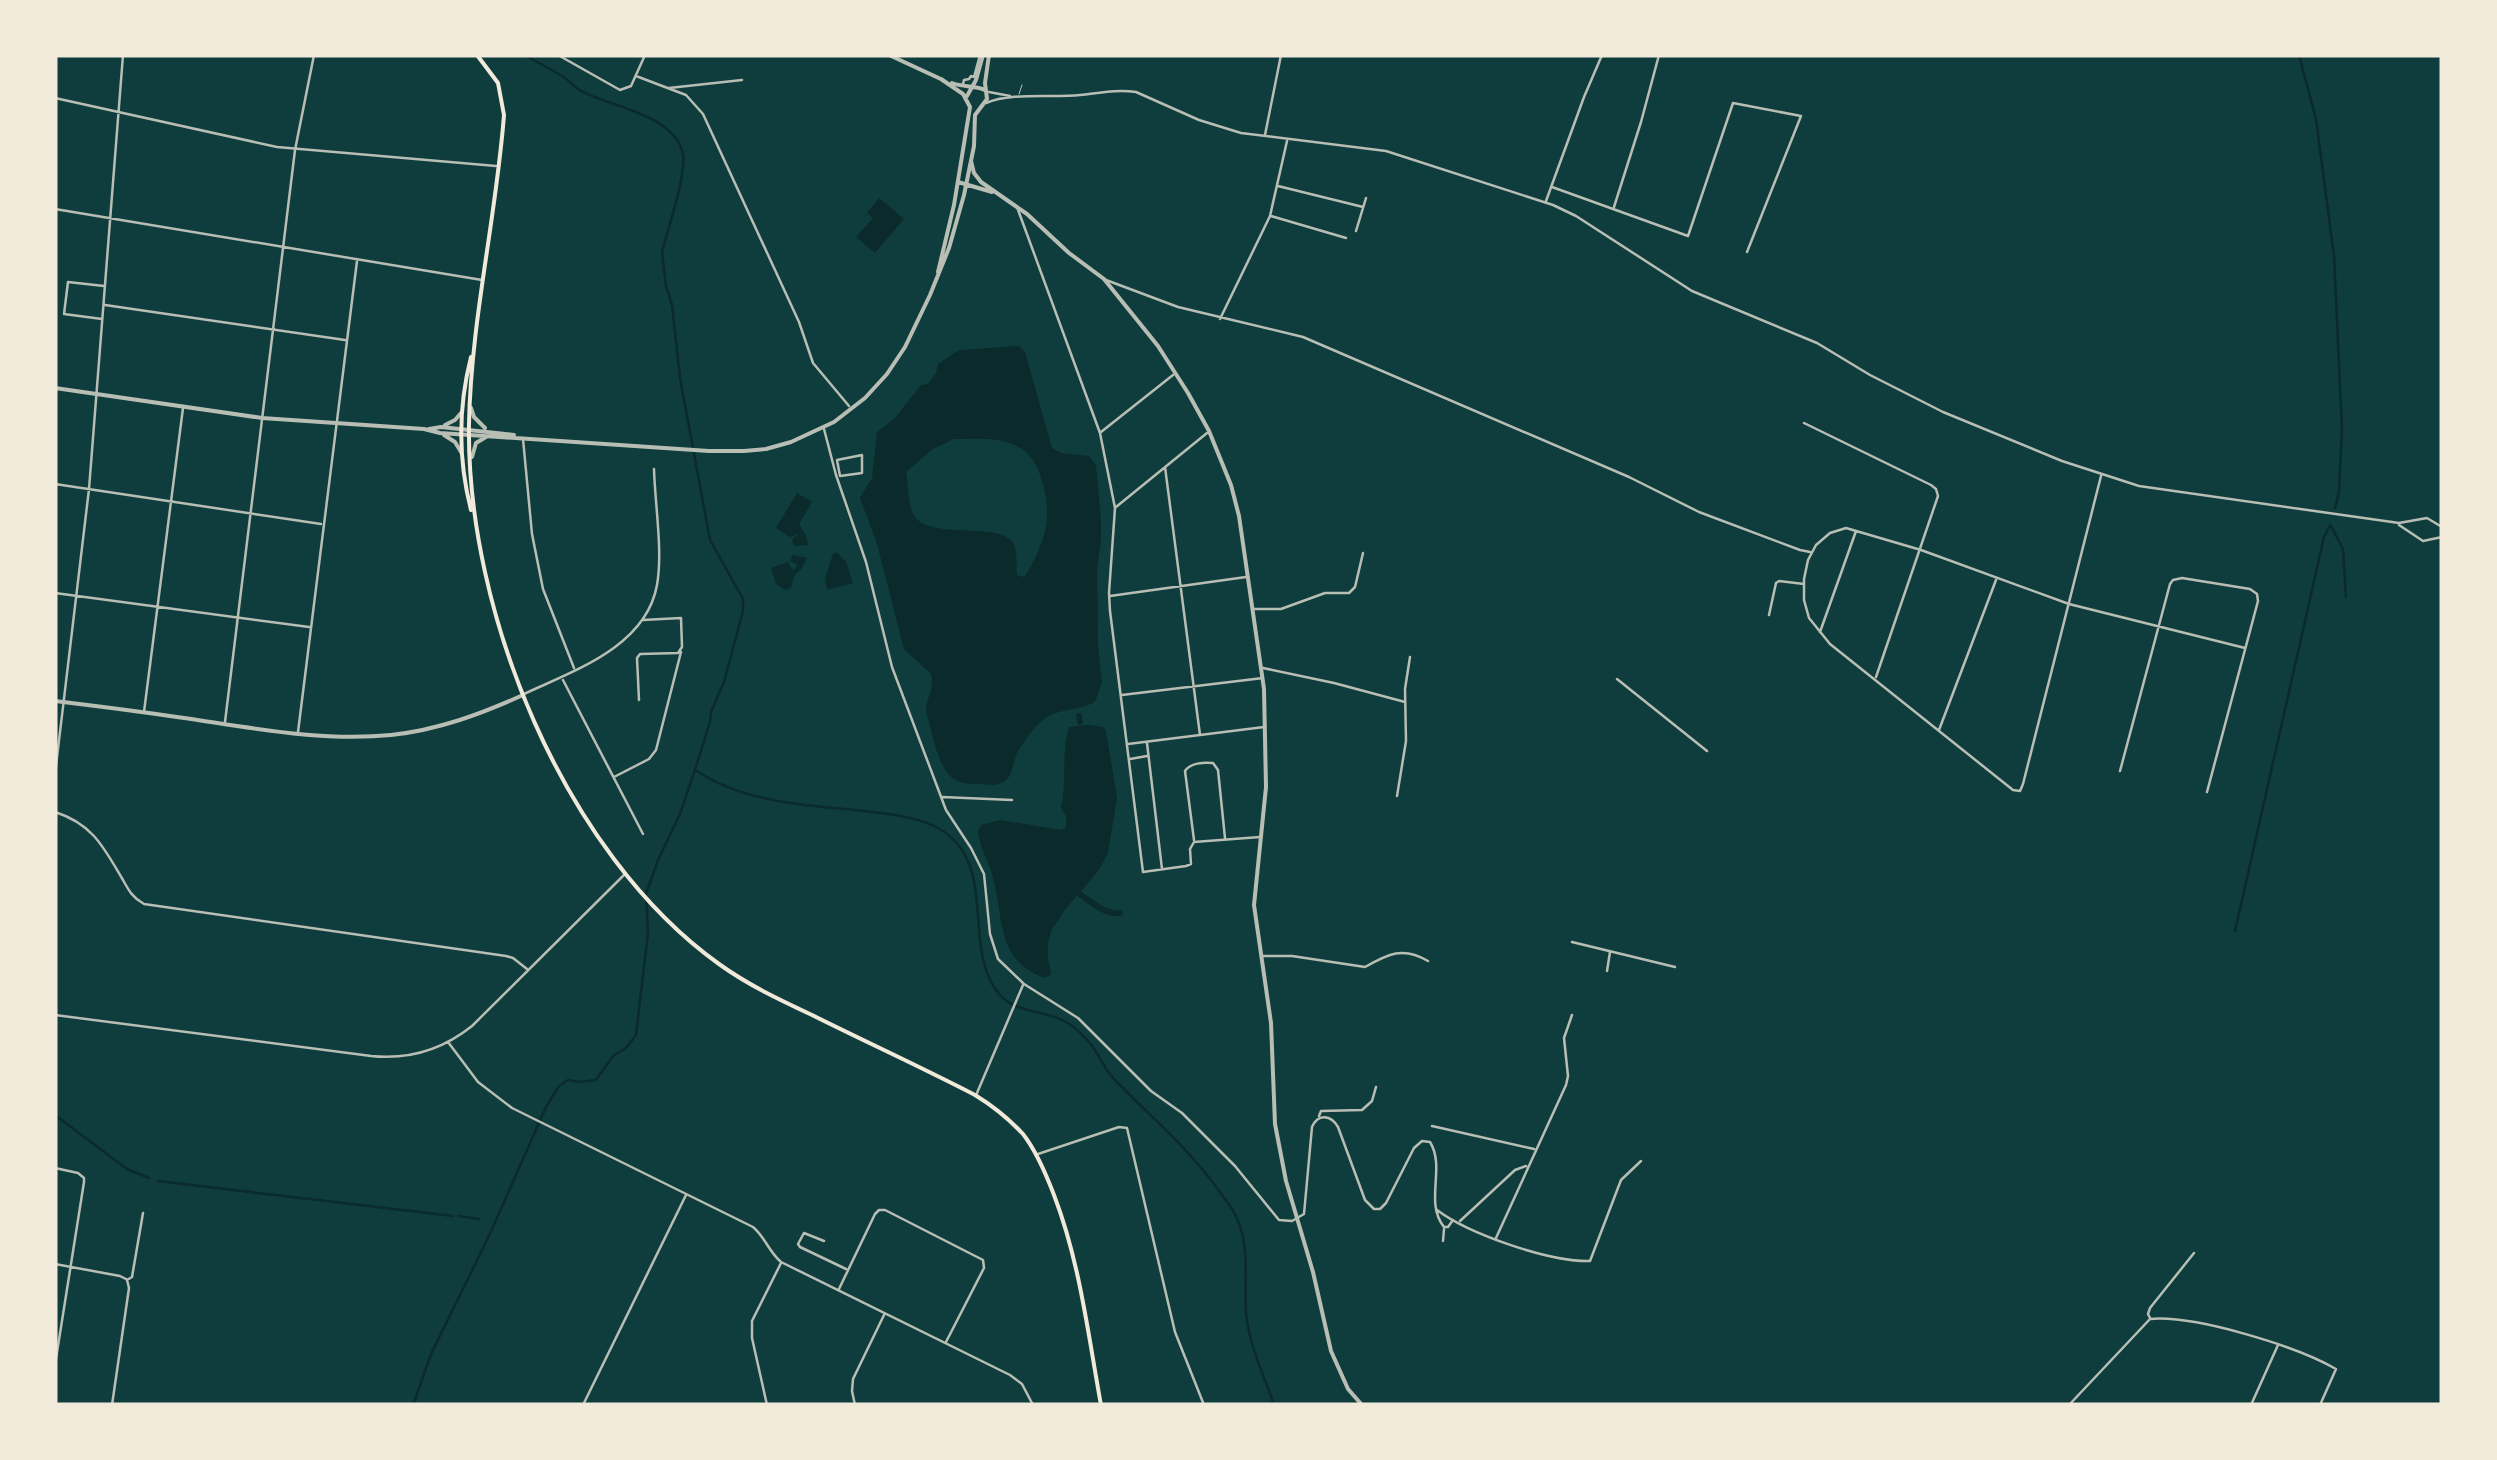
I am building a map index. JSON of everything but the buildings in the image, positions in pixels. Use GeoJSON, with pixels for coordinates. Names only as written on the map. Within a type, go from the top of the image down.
{"type":"FeatureCollection","features":[{"type":"Feature","properties":{"kind":"main road"},"geometry":{"type":"LineString","coordinates":[[477,56],[498,84],[503,105],[498,166],[462,411],[461,453],[496,615],[523,695],[543,739],[595,832],[659,913],[698,948],[742,980],[975,1095],[1012,1123],[1037,1155],[1073,1251],[1100,1405]]}},
{"type":"Feature","properties":{"kind":"main road"},"geometry":{"type":"LineString","coordinates":[[474,342],[469,432],[475,526]]}},
{"type":"Feature","properties":{"kind":"street"},"geometry":{"type":"LineString","coordinates":[[55,774],[89,489],[124,55]]}},
{"type":"Feature","properties":{"kind":"street"},"geometry":{"type":"LineString","coordinates":[[224,724],[294,150],[314,55]]}},
{"type":"Feature","properties":{"kind":"street"},"geometry":{"type":"LineString","coordinates":[[558,55],[616,89],[628,88],[645,55]]}},
{"type":"Feature","properties":{"kind":"street"},"geometry":{"type":"LineString","coordinates":[[888,55],[942,79],[1020,97]]}},
{"type":"Feature","properties":{"kind":"street"},"geometry":{"type":"LineString","coordinates":[[906,63],[909,55]]}},
{"type":"Feature","properties":{"kind":"street"},"geometry":{"type":"LineString","coordinates":[[963,84],[974,77],[984,55]]}},
{"type":"Feature","properties":{"kind":"street"},"geometry":{"type":"LineString","coordinates":[[930,295],[948,236],[968,92],[984,55]]}},
{"type":"Feature","properties":{"kind":"street"},"geometry":{"type":"LineString","coordinates":[[55,388],[262,418],[678,449],[766,449],[791,442],[852,409],[878,385],[896,361],[930,295],[949,248],[967,184],[975,115],[987,98],[984,55]]}},
{"type":"Feature","properties":{"kind":"street"},"geometry":{"type":"LineString","coordinates":[[1265,136],[1281,55]]}},
{"type":"Feature","properties":{"kind":"street"},"geometry":{"type":"LineString","coordinates":[[1545,203],[1602,55]]}},
{"type":"Feature","properties":{"kind":"street"},"geometry":{"type":"LineString","coordinates":[[1614,208],[1658,55]]}},
{"type":"Feature","properties":{"kind":"street"},"geometry":{"type":"LineString","coordinates":[[636,76],[692,100],[702,114],[800,322],[813,364],[852,409]]}},
{"type":"Feature","properties":{"kind":"street"},"geometry":{"type":"LineString","coordinates":[[942,79],[974,107],[990,100],[1126,90],[1222,127],[1287,142],[1386,151],[1576,216],[1692,290],[1817,343],[1887,384],[1968,424],[2102,475],[2140,486],[2394,522],[2427,518],[2442,527]]}},
{"type":"Feature","properties":{"kind":"street"},"geometry":{"type":"LineString","coordinates":[[669,88],[742,80]]}},
{"type":"Feature","properties":{"kind":"street"},"geometry":{"type":"LineString","coordinates":[[55,98],[294,150],[498,166]]}},
{"type":"Feature","properties":{"kind":"street"},"geometry":{"type":"LineString","coordinates":[[1552,187],[1688,236],[1733,103],[1801,116],[1746,252]]}},
{"type":"Feature","properties":{"kind":"street"},"geometry":{"type":"LineString","coordinates":[[1220,318],[1270,216],[1287,142]]}},
{"type":"Feature","properties":{"kind":"street"},"geometry":{"type":"LineString","coordinates":[[971,161],[978,179],[1017,206],[1104,279],[1162,302],[1303,338],[1699,512],[1812,552]]}},
{"type":"Feature","properties":{"kind":"street"},"geometry":{"type":"LineString","coordinates":[[958,182],[995,193]]}},
{"type":"Feature","properties":{"kind":"street"},"geometry":{"type":"LineString","coordinates":[[1278,186],[1363,207]]}},
{"type":"Feature","properties":{"kind":"street"},"geometry":{"type":"LineString","coordinates":[[962,204],[971,192],[980,190]]}},
{"type":"Feature","properties":{"kind":"street"},"geometry":{"type":"LineString","coordinates":[[1356,231],[1366,198]]}},
{"type":"Feature","properties":{"kind":"street"},"geometry":{"type":"LineString","coordinates":[[1017,206],[1100,433],[1115,508],[1109,596],[1143,872],[1191,864],[1190,849],[1194,842],[1185,771],[1192,765],[1213,764],[1218,770],[1225,840]]}},
{"type":"Feature","properties":{"kind":"street"},"geometry":{"type":"LineString","coordinates":[[55,210],[482,280]]}},
{"type":"Feature","properties":{"kind":"street"},"geometry":{"type":"LineString","coordinates":[[1270,216],[1346,238]]}},
{"type":"Feature","properties":{"kind":"street"},"geometry":{"type":"LineString","coordinates":[[1026,234],[1038,224]]}},
{"type":"Feature","properties":{"kind":"street"},"geometry":{"type":"LineString","coordinates":[[298,734],[357,261]]}},
{"type":"Feature","properties":{"kind":"street"},"geometry":{"type":"LineString","coordinates":[[1104,279],[1176,372],[1209,431],[1235,496],[1263,678],[1266,787],[1254,905],[1272,1023],[1275,1124],[1331,1351],[1348,1389],[1361,1404]]}},
{"type":"Feature","properties":{"kind":"street"},"geometry":{"type":"LineString","coordinates":[[102,319],[64,314],[68,282],[105,286]]}},
{"type":"Feature","properties":{"kind":"street"},"geometry":{"type":"LineString","coordinates":[[104,304],[346,340]]}},
{"type":"Feature","properties":{"kind":"street"},"geometry":{"type":"LineString","coordinates":[[1100,433],[1176,372]]}},
{"type":"Feature","properties":{"kind":"street"},"geometry":{"type":"LineString","coordinates":[[470,399],[479,424],[492,434]]}},
{"type":"Feature","properties":{"kind":"street"},"geometry":{"type":"LineString","coordinates":[[144,712],[183,406]]}},
{"type":"Feature","properties":{"kind":"street"},"geometry":{"type":"LineString","coordinates":[[440,430],[462,411]]}},
{"type":"Feature","properties":{"kind":"street"},"geometry":{"type":"LineString","coordinates":[[1804,423],[1936,489],[1938,496],[1875,679]]}},
{"type":"Feature","properties":{"kind":"street"},"geometry":{"type":"LineString","coordinates":[[823,428],[866,562],[892,667],[946,810],[984,874],[993,948],[1004,967],[1078,1018],[1137,1079],[1182,1112],[1235,1166],[1275,1218],[1284,1221],[1304,1214],[1312,1127],[1322,1111],[1362,1110],[1372,1100],[1376,1087]]}},
{"type":"Feature","properties":{"kind":"street"},"geometry":{"type":"LineString","coordinates":[[440,430],[461,453]]}},
{"type":"Feature","properties":{"kind":"street"},"geometry":{"type":"LineString","coordinates":[[1115,508],[1209,431]]}},
{"type":"Feature","properties":{"kind":"street"},"geometry":{"type":"LineString","coordinates":[[472,482],[474,448],[492,434]]}},
{"type":"Feature","properties":{"kind":"street"},"geometry":{"type":"LineString","coordinates":[[523,437],[532,534],[542,590],[576,670]]}},
{"type":"Feature","properties":{"kind":"street"},"geometry":{"type":"LineString","coordinates":[[862,456],[862,473],[840,476],[836,460],[862,456]]}},
{"type":"Feature","properties":{"kind":"street"},"geometry":{"type":"LineString","coordinates":[[1165,467],[1200,735]]}},
{"type":"Feature","properties":{"kind":"street"},"geometry":{"type":"LineString","coordinates":[[55,701],[298,734],[354,737],[406,733],[464,719],[576,670],[616,646],[640,621],[652,601],[658,572],[654,469]]}},
{"type":"Feature","properties":{"kind":"street"},"geometry":{"type":"LineString","coordinates":[[2102,475],[2069,604],[2024,784],[2020,791],[2013,790],[1875,679],[1819,633],[1809,618],[1804,584],[1808,560],[1830,532],[1846,528],[1921,550],[2069,604],[2246,648]]}},
{"type":"Feature","properties":{"kind":"street"},"geometry":{"type":"LineString","coordinates":[[55,484],[324,524]]}},
{"type":"Feature","properties":{"kind":"street"},"geometry":{"type":"LineString","coordinates":[[2394,522],[2423,541],[2442,537]]}},
{"type":"Feature","properties":{"kind":"street"},"geometry":{"type":"LineString","coordinates":[[1819,633],[1856,530]]}},
{"type":"Feature","properties":{"kind":"street"},"geometry":{"type":"LineString","coordinates":[[1253,609],[1281,609],[1326,593],[1350,593],[1363,552]]}},
{"type":"Feature","properties":{"kind":"street"},"geometry":{"type":"LineString","coordinates":[[1109,596],[1248,577]]}},
{"type":"Feature","properties":{"kind":"street"},"geometry":{"type":"LineString","coordinates":[[1939,730],[1997,578]]}},
{"type":"Feature","properties":{"kind":"street"},"geometry":{"type":"LineString","coordinates":[[2120,772],[2173,580],[2182,578],[2250,589],[2258,600],[2207,792]]}},
{"type":"Feature","properties":{"kind":"street"},"geometry":{"type":"LineString","coordinates":[[1768,616],[1776,583],[1804,584]]}},
{"type":"Feature","properties":{"kind":"street"},"geometry":{"type":"LineString","coordinates":[[55,592],[311,627]]}},
{"type":"Feature","properties":{"kind":"street"},"geometry":{"type":"LineString","coordinates":[[613,778],[648,759],[656,750],[681,651],[680,618],[640,621]]}},
{"type":"Feature","properties":{"kind":"street"},"geometry":{"type":"LineString","coordinates":[[639,700],[640,654],[681,651]]}},
{"type":"Feature","properties":{"kind":"street"},"geometry":{"type":"LineString","coordinates":[[1397,796],[1406,741],[1410,657]]}},
{"type":"Feature","properties":{"kind":"street"},"geometry":{"type":"LineString","coordinates":[[1262,668],[1405,702]]}},
{"type":"Feature","properties":{"kind":"street"},"geometry":{"type":"LineString","coordinates":[[561,677],[642,834]]}},
{"type":"Feature","properties":{"kind":"street"},"geometry":{"type":"LineString","coordinates":[[1120,696],[1263,678]]}},
{"type":"Feature","properties":{"kind":"street"},"geometry":{"type":"LineString","coordinates":[[1618,679],[1707,751]]}},
{"type":"Feature","properties":{"kind":"street"},"geometry":{"type":"LineString","coordinates":[[1126,744],[1266,726]]}},
{"type":"Feature","properties":{"kind":"street"},"geometry":{"type":"LineString","coordinates":[[1146,742],[1162,870]]}},
{"type":"Feature","properties":{"kind":"street"},"geometry":{"type":"LineString","coordinates":[[1128,759],[1148,756]]}},
{"type":"Feature","properties":{"kind":"street"},"geometry":{"type":"LineString","coordinates":[[941,797],[1012,800]]}},
{"type":"Feature","properties":{"kind":"street"},"geometry":{"type":"LineString","coordinates":[[55,812],[89,829],[130,893],[144,904],[506,956],[527,970]]}},
{"type":"Feature","properties":{"kind":"street"},"geometry":{"type":"LineString","coordinates":[[1194,842],[1260,836]]}},
{"type":"Feature","properties":{"kind":"street"},"geometry":{"type":"LineString","coordinates":[[55,1014],[381,1057],[418,1054],[448,1042],[472,1026],[626,873]]}},
{"type":"Feature","properties":{"kind":"street"},"geometry":{"type":"LineString","coordinates":[[1572,942],[1675,966]]}},
{"type":"Feature","properties":{"kind":"street"},"geometry":{"type":"LineString","coordinates":[[1606,971],[1610,950]]}},
{"type":"Feature","properties":{"kind":"street"},"geometry":{"type":"LineString","coordinates":[[1262,956],[1304,957],[1365,967],[1380,957],[1400,953],[1416,954],[1428,961]]}},
{"type":"Feature","properties":{"kind":"street"},"geometry":{"type":"LineString","coordinates":[[975,1095],[1024,984]]}},
{"type":"Feature","properties":{"kind":"street"},"geometry":{"type":"LineString","coordinates":[[1496,1240],[1566,1085],[1564,1038],[1572,1016]]}},
{"type":"Feature","properties":{"kind":"street"},"geometry":{"type":"LineString","coordinates":[[448,1042],[468,1071],[512,1108],[753,1227],[782,1262],[1010,1374],[1022,1384],[1033,1405]]}},
{"type":"Feature","properties":{"kind":"street"},"geometry":{"type":"LineString","coordinates":[[1318,1118],[1330,1118],[1338,1127],[1365,1200],[1374,1209],[1386,1203],[1414,1148],[1422,1141],[1430,1142],[1435,1156],[1434,1206],[1444,1227],[1443,1241]]}},
{"type":"Feature","properties":{"kind":"street"},"geometry":{"type":"LineString","coordinates":[[1037,1155],[1119,1126],[1129,1132],[1175,1332],[1204,1405]]}},
{"type":"Feature","properties":{"kind":"street"},"geometry":{"type":"LineString","coordinates":[[1432,1126],[1536,1150]]}},
{"type":"Feature","properties":{"kind":"street"},"geometry":{"type":"LineString","coordinates":[[1434,1206],[1440,1213],[1496,1240],[1534,1252],[1590,1261],[1620,1180],[1641,1161]]}},
{"type":"Feature","properties":{"kind":"street"},"geometry":{"type":"LineString","coordinates":[[1458,1222],[1520,1166],[1528,1166]]}},
{"type":"Feature","properties":{"kind":"street"},"geometry":{"type":"LineString","coordinates":[[55,1168],[82,1174],[84,1182],[55,1366]]}},
{"type":"Feature","properties":{"kind":"street"},"geometry":{"type":"LineString","coordinates":[[583,1405],[686,1194]]}},
{"type":"Feature","properties":{"kind":"street"},"geometry":{"type":"LineString","coordinates":[[838,1291],[878,1210],[885,1210],[983,1260],[984,1268],[946,1342]]}},
{"type":"Feature","properties":{"kind":"street"},"geometry":{"type":"LineString","coordinates":[[127,1280],[132,1277],[143,1214]]}},
{"type":"Feature","properties":{"kind":"street"},"geometry":{"type":"LineString","coordinates":[[1444,1227],[1453,1220]]}},
{"type":"Feature","properties":{"kind":"street"},"geometry":{"type":"LineString","coordinates":[[824,1242],[808,1233],[798,1244],[848,1270]]}},
{"type":"Feature","properties":{"kind":"street"},"geometry":{"type":"LineString","coordinates":[[2150,1319],[2150,1308],[2194,1253]]}},
{"type":"Feature","properties":{"kind":"street"},"geometry":{"type":"LineString","coordinates":[[768,1405],[752,1338],[752,1321],[782,1262]]}},
{"type":"Feature","properties":{"kind":"street"},"geometry":{"type":"LineString","coordinates":[[55,1264],[127,1280],[130,1288],[112,1405]]}},
{"type":"Feature","properties":{"kind":"street"},"geometry":{"type":"LineString","coordinates":[[855,1405],[853,1379],[885,1314]]}},
{"type":"Feature","properties":{"kind":"street"},"geometry":{"type":"LineString","coordinates":[[2068,1405],[2150,1319],[2205,1326],[2278,1344],[2320,1360],[2336,1369],[2320,1405]]}},
{"type":"Feature","properties":{"kind":"street"},"geometry":{"type":"LineString","coordinates":[[2252,1405],[2278,1344]]}},
{"type":"Feature","properties":{"kind":"lane"},"geometry":{"type":"LineString","coordinates":[[1020,97],[1022,84]]}},
{"type":"Feature","properties":{"kind":"water"},"geometry":{"type":"Polygon","coordinates":[[[879,198],[904,219],[875,253],[856,237],[873,218],[867,213],[879,198]]]}},
{"type":"Feature","properties":{"kind":"water"},"geometry":{"type":"Polygon","coordinates":[[[1019,346],[1025,352],[1052,448],[1089,456],[1096,465],[1101,520],[1097,569],[1102,682],[1095,702],[1044,719],[1021,746],[1008,778],[995,785],[957,781],[941,762],[926,711],[931,674],[904,649],[877,544],[860,498],[872,478],[877,432],[894,419],[921,385],[928,384],[938,364],[959,350],[1019,346]],[[954,439],[933,449],[906,472],[913,514],[938,528],[1006,537],[1015,547],[1017,575],[1024,577],[1046,528],[1046,497],[1035,464],[1015,445],[998,440],[954,439]]]}},
{"type":"Feature","properties":{"kind":"water"},"geometry":{"type":"Polygon","coordinates":[[[797,493],[812,502],[799,524],[809,545],[794,546],[792,539],[800,533],[790,537],[776,528],[797,493]]]}},
{"type":"Feature","properties":{"kind":"water"},"geometry":{"type":"Polygon","coordinates":[[[837,552],[846,562],[853,583],[827,590],[825,578],[837,552]]]}},
{"type":"Feature","properties":{"kind":"water"},"geometry":{"type":"Polygon","coordinates":[[[793,555],[807,558],[791,588],[785,590],[776,584],[771,568],[788,562],[795,570],[797,565],[790,561],[793,555]]]}},
{"type":"Feature","properties":{"kind":"water"},"geometry":{"type":"Polygon","coordinates":[[[1088,725],[1106,731],[1117,798],[1108,853],[1051,931],[1051,971],[1045,978],[1018,961],[1010,949],[978,832],[981,825],[1000,820],[1061,830],[1066,827],[1061,808],[1069,727],[1088,725]]]}},
{"type":"Feature","properties":{"kind":"waterway"},"geometry":{"type":"LineString","coordinates":[[413,1405],[431,1354],[546,1107],[559,1086],[568,1080],[596,1080],[613,1056],[636,1035],[648,933],[646,894],[680,814],[743,611],[743,599],[710,540],[666,286],[662,252],[683,164],[678,141],[669,130],[642,114],[583,92],[525,55]]}},
{"type":"Feature","properties":{"kind":"waterway"},"geometry":{"type":"LineString","coordinates":[[2299,55],[2316,119],[2334,256],[2342,429],[2335,508]]}},
{"type":"Feature","properties":{"kind":"waterway"},"geometry":{"type":"LineString","coordinates":[[2235,931],[2324,537],[2330,525]]}},
{"type":"Feature","properties":{"kind":"waterway"},"geometry":{"type":"LineString","coordinates":[[2331,526],[2343,549],[2346,597]]}},
{"type":"Feature","properties":{"kind":"waterway"},"geometry":{"type":"LineString","coordinates":[[1079,716],[1080,722]]}},
{"type":"Feature","properties":{"kind":"waterway"},"geometry":{"type":"LineString","coordinates":[[697,771],[759,797],[914,819],[938,828],[956,842],[974,880],[981,947],[994,987],[1009,1003],[1056,1017],[1078,1031],[1110,1075],[1184,1149],[1233,1210],[1244,1243],[1250,1335],[1274,1405]]}},
{"type":"Feature","properties":{"kind":"waterway"},"geometry":{"type":"LineString","coordinates":[[1078,893],[1103,910],[1120,913]]}},
{"type":"Feature","properties":{"kind":"waterway"},"geometry":{"type":"LineString","coordinates":[[55,1115],[127,1169],[149,1178]]}},
{"type":"Feature","properties":{"kind":"waterway"},"geometry":{"type":"LineString","coordinates":[[158,1181],[453,1216]]}},
{"type":"Feature","properties":{"kind":"waterway"},"geometry":{"type":"LineString","coordinates":[[459,1216],[479,1219]]}}]}
